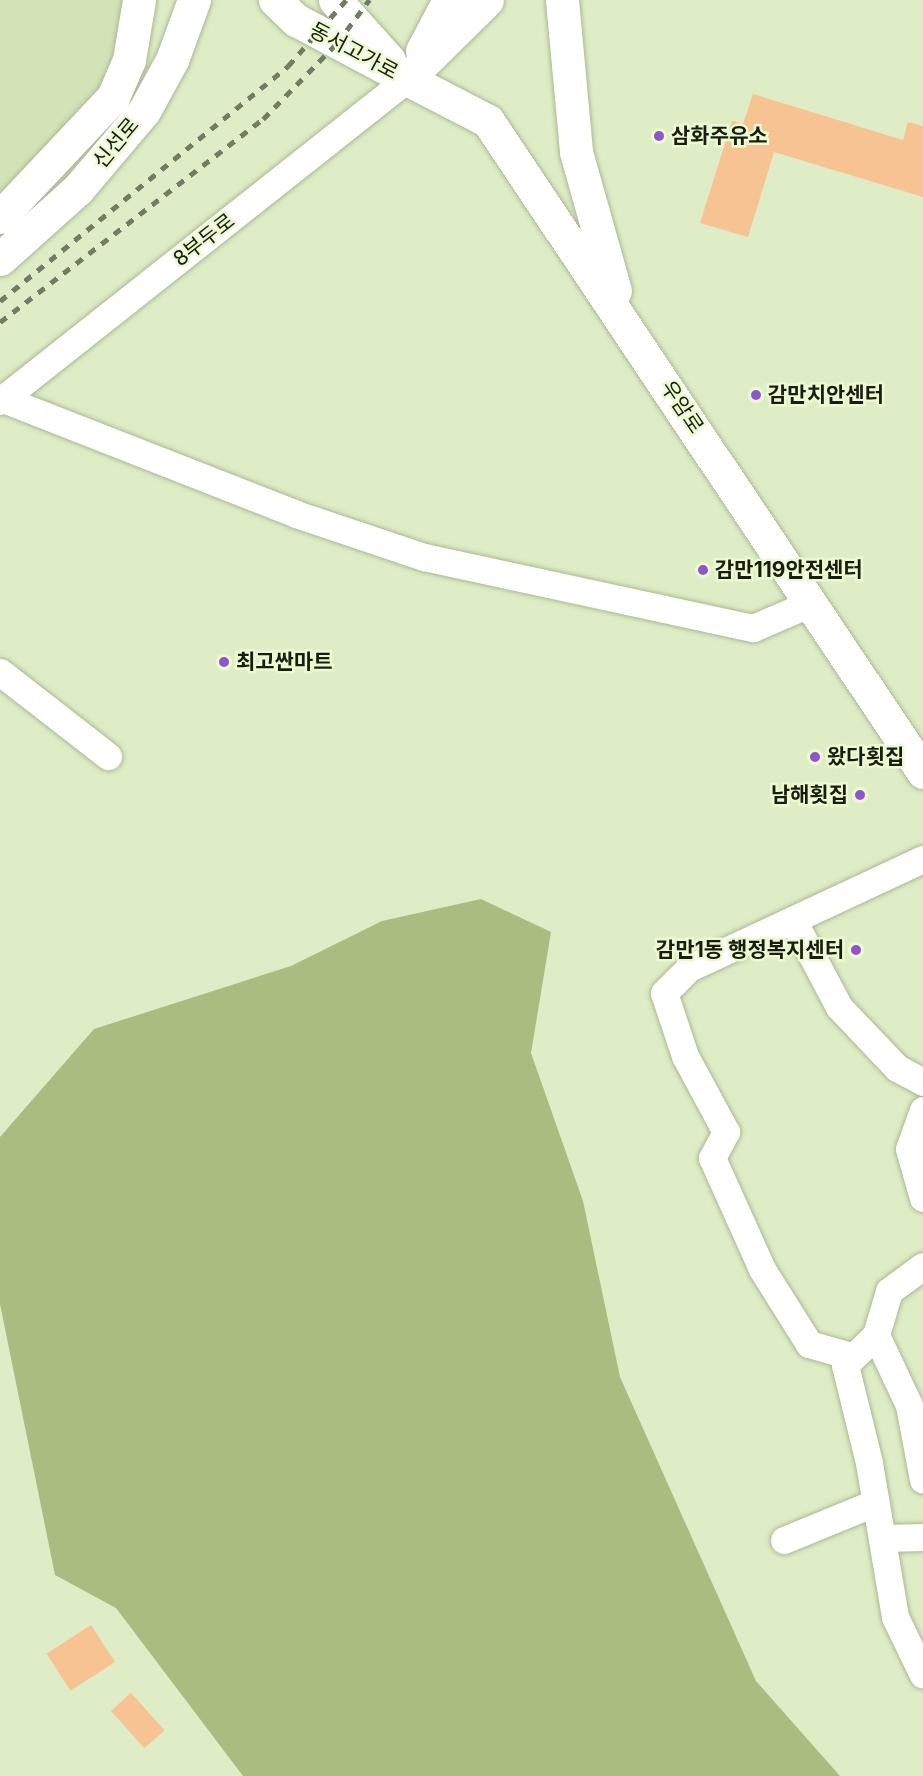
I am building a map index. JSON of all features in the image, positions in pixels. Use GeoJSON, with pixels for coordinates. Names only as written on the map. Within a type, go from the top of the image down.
{"type":"FeatureCollection","features":[{"type":"Feature","properties":{"kind":"main road","name":"신선로"},"geometry":{"type":"LineString","coordinates":[[0,217],[51,169],[113,97],[129,60],[139,0]]}},
{"type":"Feature","properties":{"kind":"main road","name":"신선로"},"geometry":{"type":"LineString","coordinates":[[0,259],[78,189],[144,111],[172,60],[194,0]]}},
{"type":"Feature","properties":{"kind":"main road","name":"동서고가로"},"geometry":{"type":"LineString","coordinates":[[275,0],[296,20],[407,79]]}},
{"type":"Feature","properties":{"kind":"main road","name":"동서고가로"},"geometry":{"type":"LineString","coordinates":[[335,0],[407,79]]}},
{"type":"Feature","properties":{"kind":"main road"},"geometry":{"type":"LineString","coordinates":[[407,79],[448,0]]}},
{"type":"Feature","properties":{"kind":"main road"},"geometry":{"type":"LineString","coordinates":[[407,79],[487,0]]}},
{"type":"Feature","properties":{"kind":"main road"},"geometry":{"type":"LineString","coordinates":[[562,0],[576,152],[623,319]]}},
{"type":"Feature","properties":{"kind":"main road","name":"우암로"},"geometry":{"type":"LineString","coordinates":[[407,79],[488,121],[623,319],[923,772]]}},
{"type":"Feature","properties":{"kind":"street","name":"8부두로"},"geometry":{"type":"LineString","coordinates":[[2,400],[407,79]]}},
{"type":"Feature","properties":{"kind":"street"},"geometry":{"type":"LineString","coordinates":[[2,400],[296,514],[424,557],[753,628],[811,603]]}},
{"type":"Feature","properties":{"kind":"street"},"geometry":{"type":"LineString","coordinates":[[0,672],[108,756]]}},
{"type":"Feature","properties":{"kind":"street"},"geometry":{"type":"LineString","coordinates":[[851,1356],[808,1344],[762,1269],[712,1158],[726,1132],[685,1056],[664,993],[688,968],[923,859]]}},
{"type":"Feature","properties":{"kind":"street"},"geometry":{"type":"LineString","coordinates":[[793,920],[839,1007],[897,1068],[923,1082]]}},
{"type":"Feature","properties":{"kind":"street"},"geometry":{"type":"LineString","coordinates":[[923,1110],[909,1149],[923,1198]]}},
{"type":"Feature","properties":{"kind":"street"},"geometry":{"type":"LineString","coordinates":[[923,1266],[889,1291],[876,1335],[851,1356],[846,1365],[883,1538],[895,1617],[923,1675]]}},
{"type":"Feature","properties":{"kind":"street"},"geometry":{"type":"LineString","coordinates":[[876,1335],[909,1405],[923,1480]]}},
{"type":"Feature","properties":{"kind":"street"},"geometry":{"type":"LineString","coordinates":[[784,1540],[874,1503]]}},
{"type":"Feature","properties":{"kind":"street"},"geometry":{"type":"LineString","coordinates":[[883,1538],[923,1537]]}},
{"type":"Feature","properties":{"kind":"shaded area"},"geometry":{"type":"Polygon","coordinates":[[[0,0],[130,0],[111,68],[88,113],[0,201],[0,0]]]}},
{"type":"Feature","properties":{"kind":"shaded area"},"geometry":{"type":"Polygon","coordinates":[[[481,899],[551,932],[531,1053],[583,1201],[620,1377],[756,1681],[840,1776],[243,1776],[116,1608],[55,1575],[0,1304],[0,1137],[94,1029],[291,966],[382,921],[481,899]]]}},
{"type":"Feature","properties":{"kind":"building"},"geometry":{"type":"Polygon","coordinates":[[[753,94],[903,140],[908,122],[923,126],[923,197],[774,152],[748,237],[700,223],[732,121],[743,124],[753,94]]]}},
{"type":"Feature","properties":{"kind":"building"},"geometry":{"type":"Polygon","coordinates":[[[91,1625],[115,1662],[71,1691],[47,1654],[91,1625]]]}},
{"type":"Feature","properties":{"kind":"building"},"geometry":{"type":"Polygon","coordinates":[[[131,1693],[164,1730],[144,1748],[111,1711],[131,1693]]]}},
{"type":"Feature","properties":{"kind":"railway"},"geometry":{"type":"LineString","coordinates":[[0,301],[288,66],[346,0]]}},
{"type":"Feature","properties":{"kind":"railway"},"geometry":{"type":"LineString","coordinates":[[0,322],[263,119],[337,43],[369,0]]}},
{"type":"Feature","properties":{"kind":"place","name":"삼화주유소"},"geometry":{"type":"Point","coordinates":[659,136]}},
{"type":"Feature","properties":{"kind":"place","name":"감만치안센터"},"geometry":{"type":"Point","coordinates":[756,395]}},
{"type":"Feature","properties":{"kind":"place","name":"감만119안전센터"},"geometry":{"type":"Point","coordinates":[703,570]}},
{"type":"Feature","properties":{"kind":"place","name":"최고싼마트"},"geometry":{"type":"Point","coordinates":[224,662]}},
{"type":"Feature","properties":{"kind":"place","name":"왔다횟집"},"geometry":{"type":"Point","coordinates":[815,757]}},
{"type":"Feature","properties":{"kind":"place","name":"남해횟집"},"geometry":{"type":"Point","coordinates":[860,795]}},
{"type":"Feature","properties":{"kind":"place","name":"감만1동 행정복지센터"},"geometry":{"type":"Point","coordinates":[856,950]}}]}
